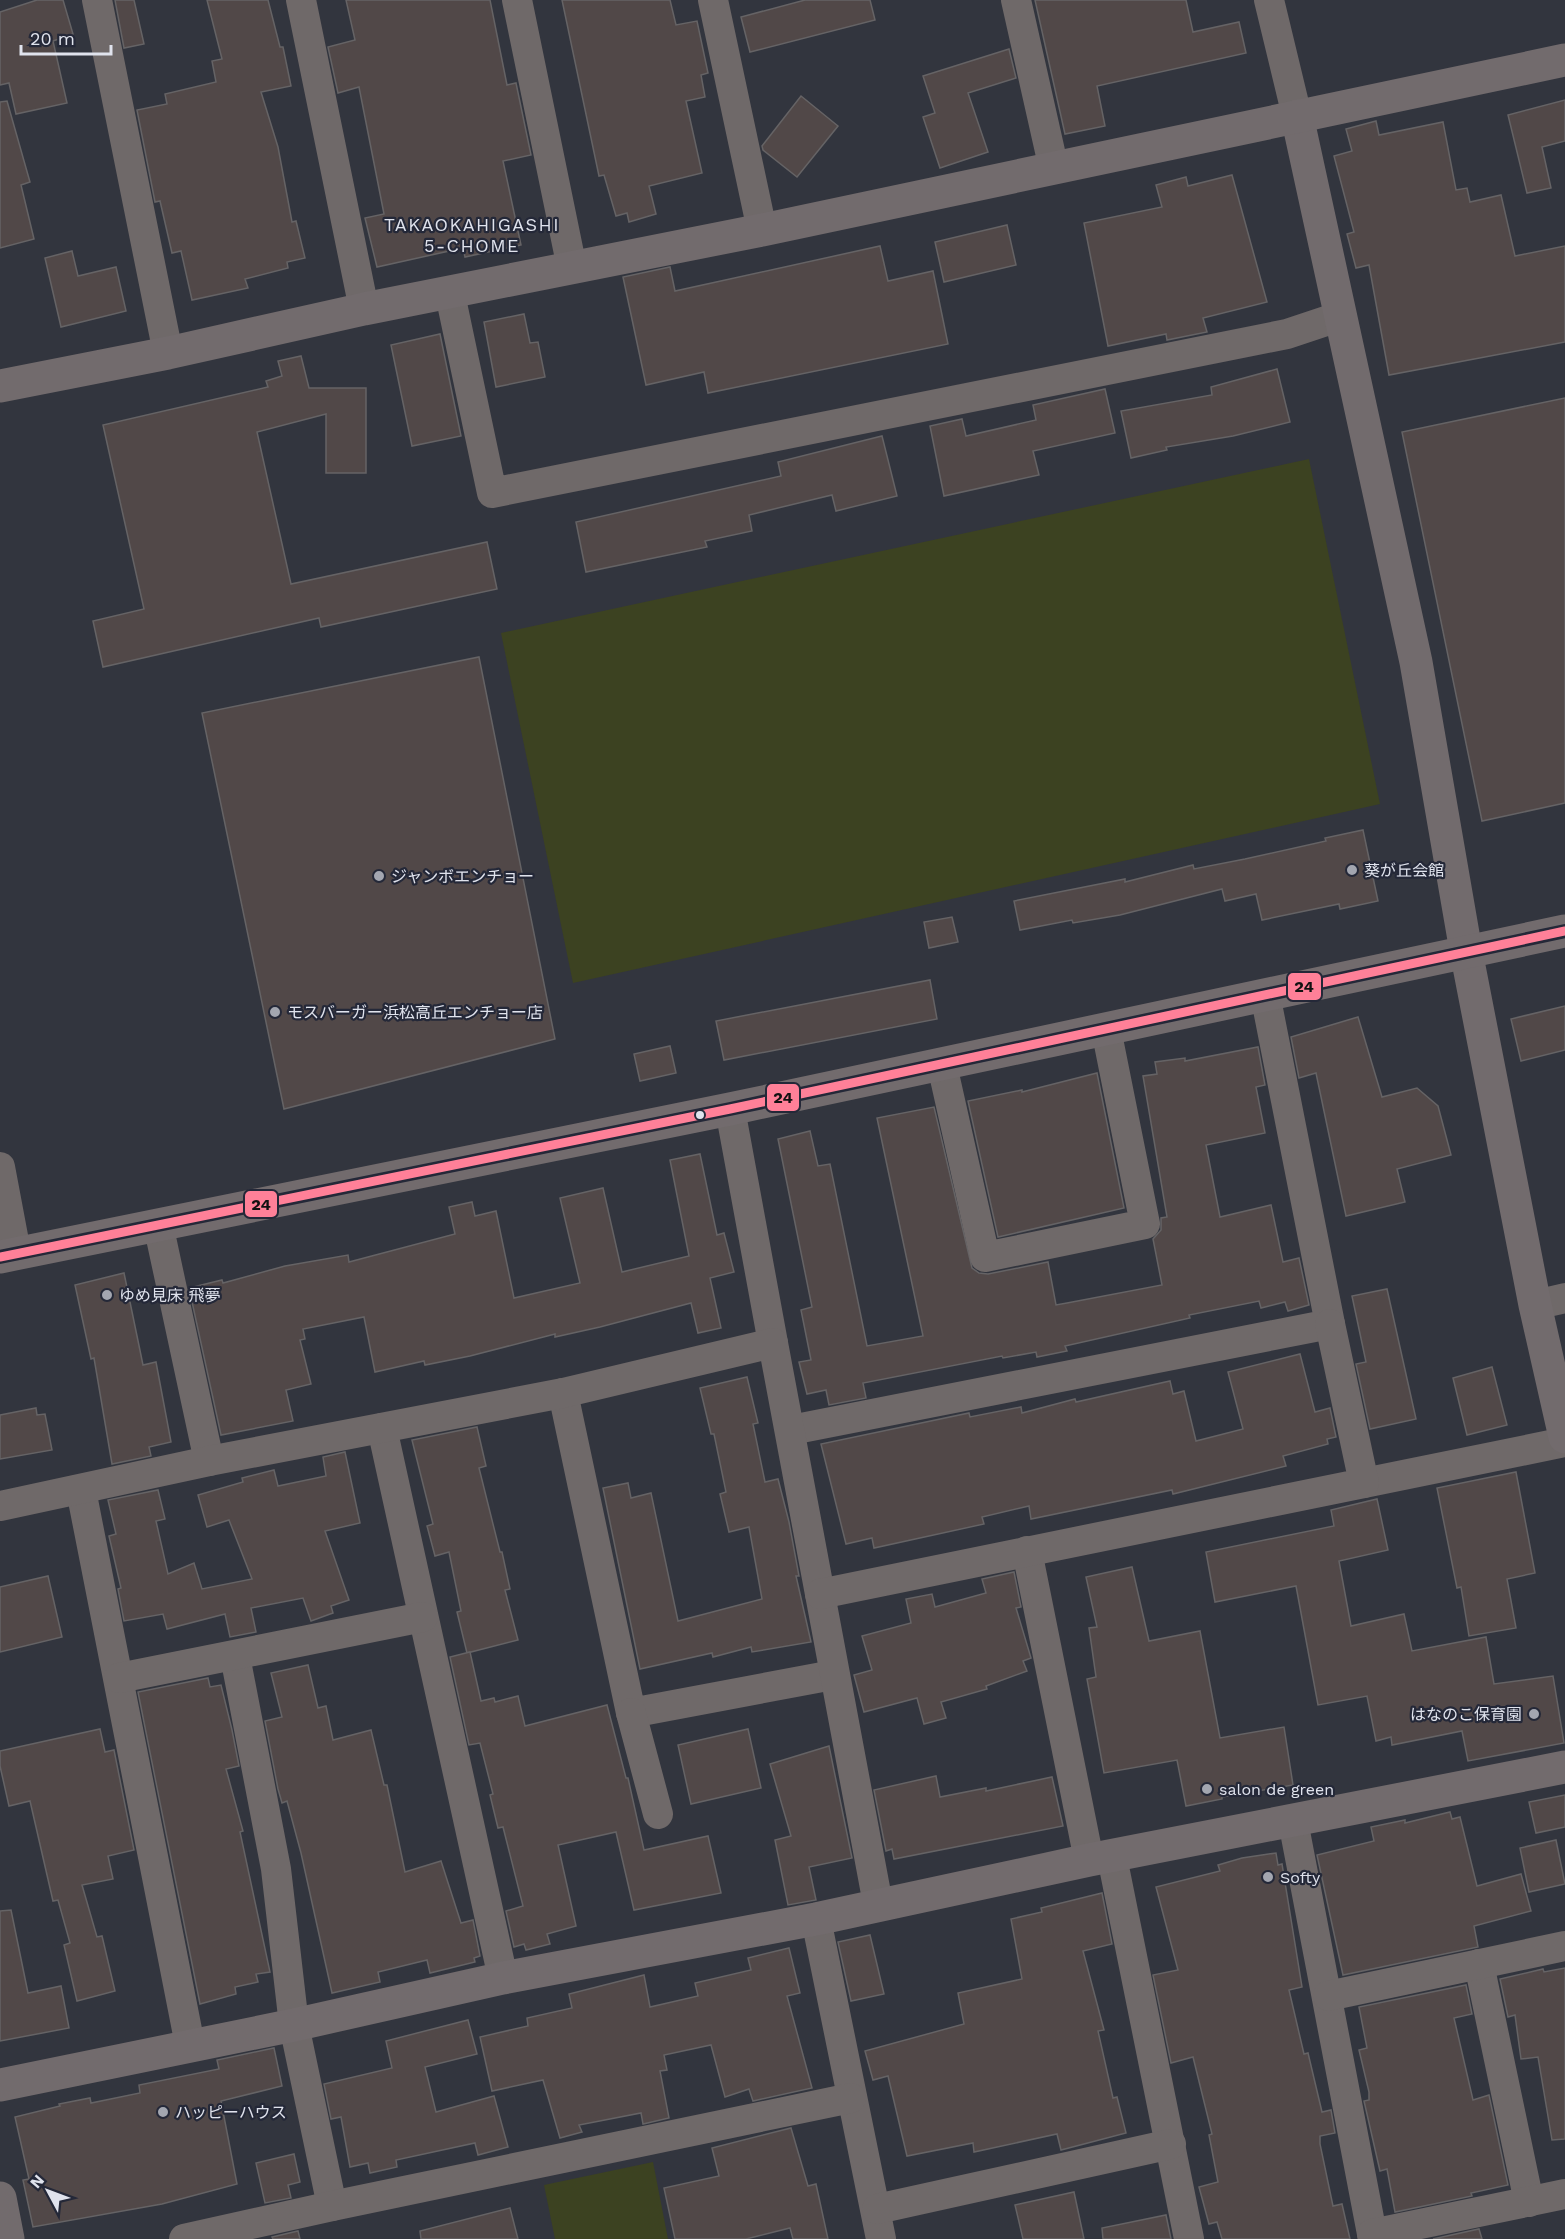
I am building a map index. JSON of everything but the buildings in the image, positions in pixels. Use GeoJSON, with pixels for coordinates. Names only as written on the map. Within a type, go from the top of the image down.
{"type":"FeatureCollection","features":[{"type":"Feature","properties":{"kind":"street"},"geometry":{"type":"LineString","coordinates":[[97,0],[168,353]]}},
{"type":"Feature","properties":{"kind":"street"},"geometry":{"type":"LineString","coordinates":[[301,0],[364,309]]}},
{"type":"Feature","properties":{"kind":"street"},"geometry":{"type":"LineString","coordinates":[[517,0],[572,268]]}},
{"type":"Feature","properties":{"kind":"street"},"geometry":{"type":"LineString","coordinates":[[713,0],[762,230]]}},
{"type":"Feature","properties":{"kind":"street"},"geometry":{"type":"LineString","coordinates":[[1016,0],[1054,169]]}},
{"type":"Feature","properties":{"kind":"street"},"geometry":{"type":"LineString","coordinates":[[1269,0],[1297,116],[1416,662],[1466,951],[1550,1301],[1565,1437]]}},
{"type":"Feature","properties":{"kind":"street"},"geometry":{"type":"LineString","coordinates":[[0,386],[168,353],[364,309],[450,294],[762,230],[1565,60]]}},
{"type":"Feature","properties":{"kind":"street"},"geometry":{"type":"LineString","coordinates":[[450,294],[492,493],[1287,334],[1341,316]]}},
{"type":"Feature","properties":{"kind":"street"},"geometry":{"type":"LineString","coordinates":[[0,1167],[8,1254],[730,1109],[1565,931]]}},
{"type":"Feature","properties":{"kind":"street"},"geometry":{"type":"LineString","coordinates":[[1265,994],[1364,1483]]}},
{"type":"Feature","properties":{"kind":"street"},"geometry":{"type":"LineString","coordinates":[[942,1065],[985,1257],[1145,1224],[1106,1029]]}},
{"type":"Feature","properties":{"kind":"street"},"geometry":{"type":"LineString","coordinates":[[730,1109],[791,1430],[833,1675],[878,1904]]}},
{"type":"Feature","properties":{"kind":"street"},"geometry":{"type":"LineString","coordinates":[[158,1224],[209,1461]]}},
{"type":"Feature","properties":{"kind":"street"},"geometry":{"type":"LineString","coordinates":[[791,1430],[1330,1324]]}},
{"type":"Feature","properties":{"kind":"street"},"geometry":{"type":"LineString","coordinates":[[0,1506],[209,1461],[563,1393],[773,1343]]}},
{"type":"Feature","properties":{"kind":"street"},"geometry":{"type":"LineString","coordinates":[[563,1393],[631,1713],[658,1814]]}},
{"type":"Feature","properties":{"kind":"street"},"geometry":{"type":"LineString","coordinates":[[382,1428],[504,1978]]}},
{"type":"Feature","properties":{"kind":"street"},"geometry":{"type":"LineString","coordinates":[[820,1594],[1565,1442]]}},
{"type":"Feature","properties":{"kind":"street"},"geometry":{"type":"LineString","coordinates":[[81,1490],[190,2045]]}},
{"type":"Feature","properties":{"kind":"street"},"geometry":{"type":"LineString","coordinates":[[1027,1551],[1171,2144],[1189,2239]]}},
{"type":"Feature","properties":{"kind":"street"},"geometry":{"type":"LineString","coordinates":[[119,1678],[423,1617]]}},
{"type":"Feature","properties":{"kind":"street"},"geometry":{"type":"LineString","coordinates":[[235,1656],[276,1869],[294,2025],[332,2205]]}},
{"type":"Feature","properties":{"kind":"street"},"geometry":{"type":"LineString","coordinates":[[631,1713],[833,1675]]}},
{"type":"Feature","properties":{"kind":"street"},"geometry":{"type":"LineString","coordinates":[[0,2085],[294,2025],[504,1978],[816,1919],[878,1904],[1565,1767]]}},
{"type":"Feature","properties":{"kind":"street"},"geometry":{"type":"LineString","coordinates":[[1293,1821],[1373,2236],[1565,2194]]}},
{"type":"Feature","properties":{"kind":"street"},"geometry":{"type":"LineString","coordinates":[[816,1919],[851,2098],[882,2239]]}},
{"type":"Feature","properties":{"kind":"street"},"geometry":{"type":"LineString","coordinates":[[1328,1996],[1565,1946]]}},
{"type":"Feature","properties":{"kind":"street"},"geometry":{"type":"LineString","coordinates":[[1479,1964],[1529,2202]]}},
{"type":"Feature","properties":{"kind":"street"},"geometry":{"type":"LineString","coordinates":[[184,2239],[332,2205],[851,2098]]}},
{"type":"Feature","properties":{"kind":"street"},"geometry":{"type":"LineString","coordinates":[[877,2209],[1171,2144]]}},
{"type":"Feature","properties":{"kind":"street"},"geometry":{"type":"LineString","coordinates":[[0,2198],[8,2239]]}},
{"type":"Feature","properties":{"kind":"green space"},"geometry":{"type":"Polygon","coordinates":[[[1309,459],[1380,804],[573,983],[501,633],[1309,459]]]}},
{"type":"Feature","properties":{"kind":"green space"},"geometry":{"type":"Polygon","coordinates":[[[653,2162],[668,2239],[555,2239],[544,2185],[653,2162]]]}},
{"type":"Feature","properties":{"kind":"transit line","name":"24"},"geometry":{"type":"LineString","coordinates":[[0,1257],[730,1109],[1565,931]]}},
{"type":"Feature","properties":{"kind":"place","name":"葵が丘会館"},"geometry":{"type":"Point","coordinates":[1352,870]}},
{"type":"Feature","properties":{"kind":"place","name":"ジャンボエンチョー"},"geometry":{"type":"Point","coordinates":[379,876]}},
{"type":"Feature","properties":{"kind":"place","name":"モスバーガー浜松高丘エンチョー店"},"geometry":{"type":"Point","coordinates":[275,1012]}},
{"type":"Feature","properties":{"kind":"place","name":"ゆめ見床 飛夢"},"geometry":{"type":"Point","coordinates":[107,1295]}},
{"type":"Feature","properties":{"kind":"place","name":"はなのこ保育園"},"geometry":{"type":"Point","coordinates":[1534,1714]}},
{"type":"Feature","properties":{"kind":"place","name":"salon de green"},"geometry":{"type":"Point","coordinates":[1207,1789]}},
{"type":"Feature","properties":{"kind":"place","name":"Softy"},"geometry":{"type":"Point","coordinates":[1268,1877]}},
{"type":"Feature","properties":{"kind":"place","name":"ハッピーハウス"},"geometry":{"type":"Point","coordinates":[163,2112]}},
{"type":"Feature","properties":{"kind":"district","name":"TAKAOKAHIGASHI 5-CHOME"},"geometry":{"type":"Point","coordinates":[472,234]}}]}
